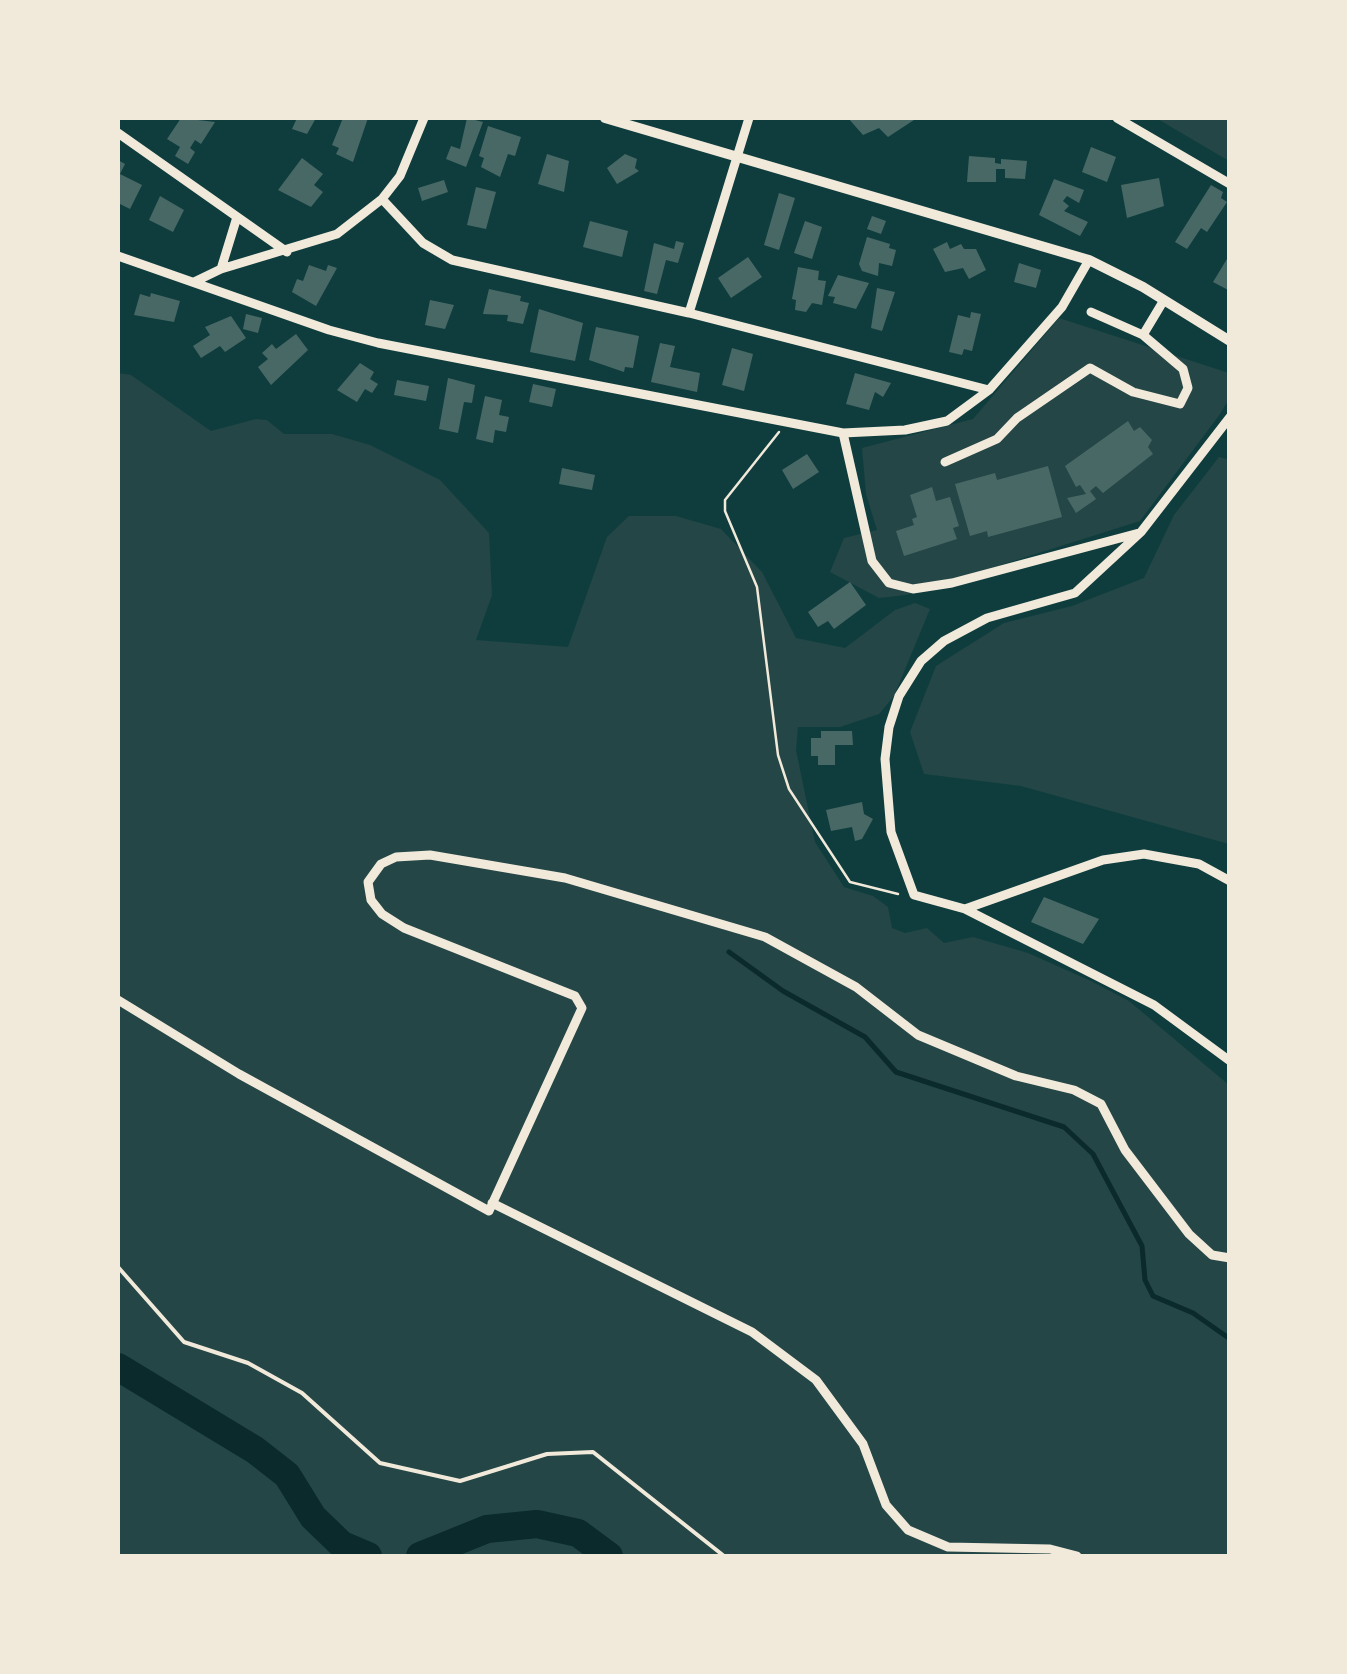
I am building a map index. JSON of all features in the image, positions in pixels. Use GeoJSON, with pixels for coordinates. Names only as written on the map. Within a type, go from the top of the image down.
{"type":"FeatureCollection","features":[{"type":"Feature","properties":{"kind":"street"},"geometry":{"type":"LineString","coordinates":[[194,282],[221,269],[338,234],[382,200],[414,152],[424,118]]}},
{"type":"Feature","properties":{"kind":"street"},"geometry":{"type":"LineString","coordinates":[[605,118],[1090,260],[1230,341]]}},
{"type":"Feature","properties":{"kind":"street"},"geometry":{"type":"LineString","coordinates":[[689,313],[749,118]]}},
{"type":"Feature","properties":{"kind":"street"},"geometry":{"type":"LineString","coordinates":[[1117,118],[1230,184]]}},
{"type":"Feature","properties":{"kind":"street"},"geometry":{"type":"LineString","coordinates":[[118,133],[288,252]]}},
{"type":"Feature","properties":{"kind":"street"},"geometry":{"type":"LineString","coordinates":[[382,200],[423,243],[452,260],[689,313],[990,390]]}},
{"type":"Feature","properties":{"kind":"street"},"geometry":{"type":"LineString","coordinates":[[221,269],[237,217]]}},
{"type":"Feature","properties":{"kind":"street"},"geometry":{"type":"LineString","coordinates":[[118,256],[328,330],[378,343],[843,433],[906,430],[946,420],[990,390],[1062,308],[1090,260]]}},
{"type":"Feature","properties":{"kind":"street"},"geometry":{"type":"LineString","coordinates":[[1143,335],[1164,300]]}},
{"type":"Feature","properties":{"kind":"street"},"geometry":{"type":"LineString","coordinates":[[945,462],[996,439],[1017,418],[1090,368],[1133,392],[1180,404],[1188,388],[1183,369],[1143,335],[1091,312]]}},
{"type":"Feature","properties":{"kind":"street"},"geometry":{"type":"LineString","coordinates":[[1230,418],[1194,470],[1140,532],[1075,593],[988,618],[944,640],[921,660],[900,696],[889,726],[885,760],[890,832],[914,896],[965,909],[1154,1005],[1230,1062]]}},
{"type":"Feature","properties":{"kind":"street"},"geometry":{"type":"LineString","coordinates":[[843,433],[872,561],[889,584],[913,589],[952,584],[1140,532]]}},
{"type":"Feature","properties":{"kind":"street"},"geometry":{"type":"LineString","coordinates":[[965,909],[1103,860],[1144,854],[1199,864],[1230,881]]}},
{"type":"Feature","properties":{"kind":"street"},"geometry":{"type":"LineString","coordinates":[[118,1000],[240,1074],[488,1210],[582,1008],[575,996],[404,928],[382,914],[371,900],[368,882],[381,864],[396,857],[447,858],[565,878],[765,936],[856,987],[918,1035],[1016,1076],[1074,1090],[1101,1104],[1125,1150],[1189,1234],[1212,1254],[1230,1258]]}},
{"type":"Feature","properties":{"kind":"street"},"geometry":{"type":"LineString","coordinates":[[492,1203],[752,1332],[816,1380],[863,1444],[886,1505],[908,1530],[948,1546],[1050,1548],[1077,1556]]}},
{"type":"Feature","properties":{"kind":"lane"},"geometry":{"type":"LineString","coordinates":[[118,1267],[184,1342],[248,1363],[302,1393],[380,1463],[460,1481],[547,1454],[594,1452],[724,1556]]}},
{"type":"Feature","properties":{"kind":"path"},"geometry":{"type":"LineString","coordinates":[[784,424],[768,450],[725,500],[725,511],[757,587],[778,756],[789,789],[850,882],[914,896]]}},
{"type":"Feature","properties":{"kind":"shaded area"},"geometry":{"type":"Polygon","coordinates":[[[1156,118],[1229,118],[1229,161],[1156,118]]]}},
{"type":"Feature","properties":{"kind":"shaded area"},"geometry":{"type":"Polygon","coordinates":[[[1059,318],[1229,373],[1229,399],[1220,414],[1140,521],[906,595],[879,598],[830,572],[844,538],[877,530],[866,494],[862,448],[973,419],[1059,318]]]}},
{"type":"Feature","properties":{"kind":"shaded area"},"geometry":{"type":"Polygon","coordinates":[[[118,373],[131,375],[211,431],[256,419],[267,420],[284,434],[332,434],[370,445],[440,480],[489,533],[492,595],[476,640],[568,647],[607,537],[629,516],[676,516],[721,529],[762,572],[796,638],[845,648],[895,610],[915,603],[930,609],[894,696],[879,714],[840,727],[798,727],[796,750],[815,842],[844,887],[873,896],[888,907],[892,928],[905,933],[927,928],[944,943],[973,937],[1028,953],[1091,981],[1129,1001],[1229,1085],[1229,1556],[118,1556],[118,373]]]}},
{"type":"Feature","properties":{"kind":"shaded area"},"geometry":{"type":"Polygon","coordinates":[[[1219,457],[1230,460],[1229,844],[1021,786],[924,774],[910,732],[936,666],[1004,623],[1072,606],[1144,578],[1174,515],[1219,457]]]}},
{"type":"Feature","properties":{"kind":"building"},"geometry":{"type":"Polygon","coordinates":[[[181,118],[215,122],[201,144],[195,140],[190,148],[195,152],[188,164],[175,156],[180,147],[167,139],[181,118]]]}},
{"type":"Feature","properties":{"kind":"building"},"geometry":{"type":"Polygon","coordinates":[[[297,118],[316,118],[307,134],[292,129],[297,118]]]}},
{"type":"Feature","properties":{"kind":"building"},"geometry":{"type":"Polygon","coordinates":[[[343,118],[368,118],[353,162],[336,154],[339,148],[332,145],[343,118]]]}},
{"type":"Feature","properties":{"kind":"building"},"geometry":{"type":"Polygon","coordinates":[[[467,118],[483,122],[466,167],[446,159],[451,146],[460,149],[467,118]]]}},
{"type":"Feature","properties":{"kind":"building"},"geometry":{"type":"Polygon","coordinates":[[[848,118],[917,118],[888,137],[879,128],[863,135],[848,118]]]}},
{"type":"Feature","properties":{"kind":"building"},"geometry":{"type":"Polygon","coordinates":[[[488,126],[521,137],[515,156],[508,154],[500,177],[481,167],[484,158],[479,156],[488,126]]]}},
{"type":"Feature","properties":{"kind":"building"},"geometry":{"type":"Polygon","coordinates":[[[1091,147],[1116,157],[1107,182],[1082,172],[1091,147]]]}},
{"type":"Feature","properties":{"kind":"building"},"geometry":{"type":"Polygon","coordinates":[[[547,154],[569,161],[564,192],[538,184],[547,154]]]}},
{"type":"Feature","properties":{"kind":"building"},"geometry":{"type":"Polygon","coordinates":[[[625,154],[637,159],[635,168],[639,171],[617,184],[607,168],[625,154]]]}},
{"type":"Feature","properties":{"kind":"building"},"geometry":{"type":"Polygon","coordinates":[[[969,156],[995,158],[995,163],[1001,164],[1001,159],[1027,161],[1025,179],[1005,178],[1005,169],[996,169],[996,182],[967,182],[969,156]]]}},
{"type":"Feature","properties":{"kind":"building"},"geometry":{"type":"Polygon","coordinates":[[[302,158],[323,174],[314,185],[323,192],[311,207],[278,190],[302,158]]]}},
{"type":"Feature","properties":{"kind":"building"},"geometry":{"type":"Polygon","coordinates":[[[118,160],[125,164],[120,174],[142,185],[130,209],[118,203],[118,160]]]}},
{"type":"Feature","properties":{"kind":"building"},"geometry":{"type":"Polygon","coordinates":[[[1159,178],[1164,206],[1127,218],[1121,185],[1159,178]]]}},
{"type":"Feature","properties":{"kind":"building"},"geometry":{"type":"Polygon","coordinates":[[[1054,179],[1084,190],[1079,203],[1067,196],[1063,201],[1069,206],[1064,211],[1088,222],[1080,236],[1039,215],[1054,179]]]}},
{"type":"Feature","properties":{"kind":"building"},"geometry":{"type":"Polygon","coordinates":[[[444,180],[448,192],[422,201],[418,188],[444,180]]]}},
{"type":"Feature","properties":{"kind":"building"},"geometry":{"type":"Polygon","coordinates":[[[1211,185],[1223,192],[1221,198],[1227,202],[1207,232],[1201,228],[1187,249],[1175,242],[1211,185]]]}},
{"type":"Feature","properties":{"kind":"building"},"geometry":{"type":"Polygon","coordinates":[[[476,187],[496,192],[486,229],[467,225],[476,187]]]}},
{"type":"Feature","properties":{"kind":"building"},"geometry":{"type":"Polygon","coordinates":[[[779,193],[795,198],[779,250],[764,245],[779,193]]]}},
{"type":"Feature","properties":{"kind":"building"},"geometry":{"type":"Polygon","coordinates":[[[160,196],[184,210],[173,232],[149,220],[160,196]]]}},
{"type":"Feature","properties":{"kind":"building"},"geometry":{"type":"Polygon","coordinates":[[[872,216],[886,221],[881,234],[867,229],[872,216]]]}},
{"type":"Feature","properties":{"kind":"building"},"geometry":{"type":"Polygon","coordinates":[[[590,221],[628,231],[622,257],[583,247],[590,221]]]}},
{"type":"Feature","properties":{"kind":"building"},"geometry":{"type":"Polygon","coordinates":[[[805,221],[822,227],[812,259],[794,253],[805,221]]]}},
{"type":"Feature","properties":{"kind":"building"},"geometry":{"type":"Polygon","coordinates":[[[867,237],[890,244],[889,248],[896,250],[892,266],[879,263],[878,276],[862,271],[859,264],[867,237]]]}},
{"type":"Feature","properties":{"kind":"building"},"geometry":{"type":"Polygon","coordinates":[[[676,241],[684,243],[678,263],[666,260],[657,294],[644,291],[654,243],[674,249],[676,241]]]}},
{"type":"Feature","properties":{"kind":"building"},"geometry":{"type":"Polygon","coordinates":[[[947,242],[950,249],[961,244],[964,249],[976,249],[986,270],[969,279],[963,268],[945,272],[933,249],[947,242]]]}},
{"type":"Feature","properties":{"kind":"building"},"geometry":{"type":"Polygon","coordinates":[[[1230,254],[1230,291],[1213,282],[1230,254]]]}},
{"type":"Feature","properties":{"kind":"building"},"geometry":{"type":"Polygon","coordinates":[[[748,257],[762,277],[731,298],[718,278],[748,257]]]}},
{"type":"Feature","properties":{"kind":"building"},"geometry":{"type":"Polygon","coordinates":[[[1019,263],[1041,270],[1036,288],[1014,282],[1019,263]]]}},
{"type":"Feature","properties":{"kind":"building"},"geometry":{"type":"Polygon","coordinates":[[[309,265],[326,271],[328,265],[337,268],[316,306],[292,292],[297,279],[303,281],[309,265]]]}},
{"type":"Feature","properties":{"kind":"building"},"geometry":{"type":"Polygon","coordinates":[[[798,267],[819,271],[818,280],[826,281],[822,305],[812,303],[806,312],[795,310],[796,300],[792,299],[798,267]]]}},
{"type":"Feature","properties":{"kind":"building"},"geometry":{"type":"Polygon","coordinates":[[[838,275],[869,283],[856,309],[833,303],[835,297],[828,296],[838,275]]]}},
{"type":"Feature","properties":{"kind":"building"},"geometry":{"type":"Polygon","coordinates":[[[877,288],[895,292],[882,331],[871,328],[877,288]]]}},
{"type":"Feature","properties":{"kind":"building"},"geometry":{"type":"Polygon","coordinates":[[[489,289],[521,296],[520,301],[529,303],[523,324],[507,321],[508,315],[483,314],[489,289]]]}},
{"type":"Feature","properties":{"kind":"building"},"geometry":{"type":"Polygon","coordinates":[[[151,293],[180,301],[174,322],[134,315],[140,294],[150,297],[151,293]]]}},
{"type":"Feature","properties":{"kind":"building"},"geometry":{"type":"Polygon","coordinates":[[[430,300],[454,305],[445,329],[425,325],[430,300]]]}},
{"type":"Feature","properties":{"kind":"building"},"geometry":{"type":"Polygon","coordinates":[[[539,309],[583,323],[575,361],[530,352],[539,309]]]}},
{"type":"Feature","properties":{"kind":"building"},"geometry":{"type":"Polygon","coordinates":[[[971,312],[981,314],[972,351],[964,349],[962,355],[949,352],[958,315],[970,318],[971,312]]]}},
{"type":"Feature","properties":{"kind":"building"},"geometry":{"type":"Polygon","coordinates":[[[246,314],[262,318],[258,333],[243,329],[246,314]]]}},
{"type":"Feature","properties":{"kind":"building"},"geometry":{"type":"Polygon","coordinates":[[[231,316],[246,338],[225,352],[220,346],[201,358],[193,346],[210,335],[205,327],[231,316]]]}},
{"type":"Feature","properties":{"kind":"building"},"geometry":{"type":"Polygon","coordinates":[[[596,327],[639,336],[633,368],[625,367],[624,372],[589,360],[596,327]]]}},
{"type":"Feature","properties":{"kind":"building"},"geometry":{"type":"Polygon","coordinates":[[[296,334],[308,350],[271,385],[258,367],[268,359],[262,353],[272,344],[276,349],[296,334]]]}},
{"type":"Feature","properties":{"kind":"building"},"geometry":{"type":"Polygon","coordinates":[[[660,343],[675,346],[670,367],[700,373],[697,392],[651,382],[660,343]]]}},
{"type":"Feature","properties":{"kind":"building"},"geometry":{"type":"Polygon","coordinates":[[[732,348],[753,354],[744,391],[722,385],[732,348]]]}},
{"type":"Feature","properties":{"kind":"building"},"geometry":{"type":"Polygon","coordinates":[[[360,363],[374,372],[370,379],[378,384],[372,393],[365,389],[357,402],[337,390],[360,363]]]}},
{"type":"Feature","properties":{"kind":"building"},"geometry":{"type":"Polygon","coordinates":[[[855,373],[891,383],[883,397],[875,392],[869,410],[846,404],[855,373]]]}},
{"type":"Feature","properties":{"kind":"building"},"geometry":{"type":"Polygon","coordinates":[[[448,378],[475,385],[472,403],[464,402],[458,433],[439,429],[448,378]]]}},
{"type":"Feature","properties":{"kind":"building"},"geometry":{"type":"Polygon","coordinates":[[[397,380],[429,386],[426,401],[394,395],[397,380]]]}},
{"type":"Feature","properties":{"kind":"building"},"geometry":{"type":"Polygon","coordinates":[[[533,384],[556,389],[552,407],[529,402],[533,384]]]}},
{"type":"Feature","properties":{"kind":"building"},"geometry":{"type":"Polygon","coordinates":[[[485,396],[502,400],[499,415],[509,417],[506,432],[495,430],[493,443],[476,439],[485,396]]]}},
{"type":"Feature","properties":{"kind":"building"},"geometry":{"type":"Polygon","coordinates":[[[1128,421],[1134,431],[1140,427],[1152,440],[1148,447],[1153,454],[1103,493],[1096,486],[1090,491],[1096,499],[1076,513],[1067,498],[1086,494],[1080,485],[1076,487],[1065,466],[1128,421]]]}},
{"type":"Feature","properties":{"kind":"building"},"geometry":{"type":"Polygon","coordinates":[[[807,454],[819,472],[793,489],[782,470],[807,454]]]}},
{"type":"Feature","properties":{"kind":"building"},"geometry":{"type":"Polygon","coordinates":[[[1048,466],[1062,517],[988,537],[987,531],[970,536],[955,484],[995,473],[997,480],[1048,466]]]}},
{"type":"Feature","properties":{"kind":"building"},"geometry":{"type":"Polygon","coordinates":[[[562,468],[595,475],[592,490],[559,484],[562,468]]]}},
{"type":"Feature","properties":{"kind":"building"},"geometry":{"type":"Polygon","coordinates":[[[932,487],[936,501],[950,497],[959,526],[953,528],[957,539],[904,556],[896,531],[914,525],[912,519],[917,517],[910,495],[932,487]]]}},
{"type":"Feature","properties":{"kind":"building"},"geometry":{"type":"Polygon","coordinates":[[[850,582],[866,605],[834,629],[828,621],[818,627],[808,612],[850,582]]]}},
{"type":"Feature","properties":{"kind":"building"},"geometry":{"type":"Polygon","coordinates":[[[821,731],[852,731],[853,745],[835,745],[835,765],[818,765],[818,756],[811,756],[811,738],[821,738],[821,731]]]}},
{"type":"Feature","properties":{"kind":"building"},"geometry":{"type":"Polygon","coordinates":[[[862,802],[864,814],[873,819],[862,839],[855,841],[852,827],[831,831],[826,810],[862,802]]]}},
{"type":"Feature","properties":{"kind":"building"},"geometry":{"type":"Polygon","coordinates":[[[1044,897],[1099,919],[1083,944],[1031,922],[1044,897]]]}},
{"type":"Feature","properties":{"kind":"waterway"},"geometry":{"type":"LineString","coordinates":[[729,952],[783,991],[865,1037],[896,1072],[1064,1127],[1093,1154],[1142,1246],[1145,1280],[1153,1296],[1193,1313],[1230,1339]]}},
{"type":"Feature","properties":{"kind":"waterway"},"geometry":{"type":"LineString","coordinates":[[118,1367],[255,1450],[287,1475],[313,1517],[342,1545],[368,1556]]}},
{"type":"Feature","properties":{"kind":"waterway"},"geometry":{"type":"LineString","coordinates":[[420,1556],[487,1529],[537,1524],[578,1533],[609,1556]]}}]}
